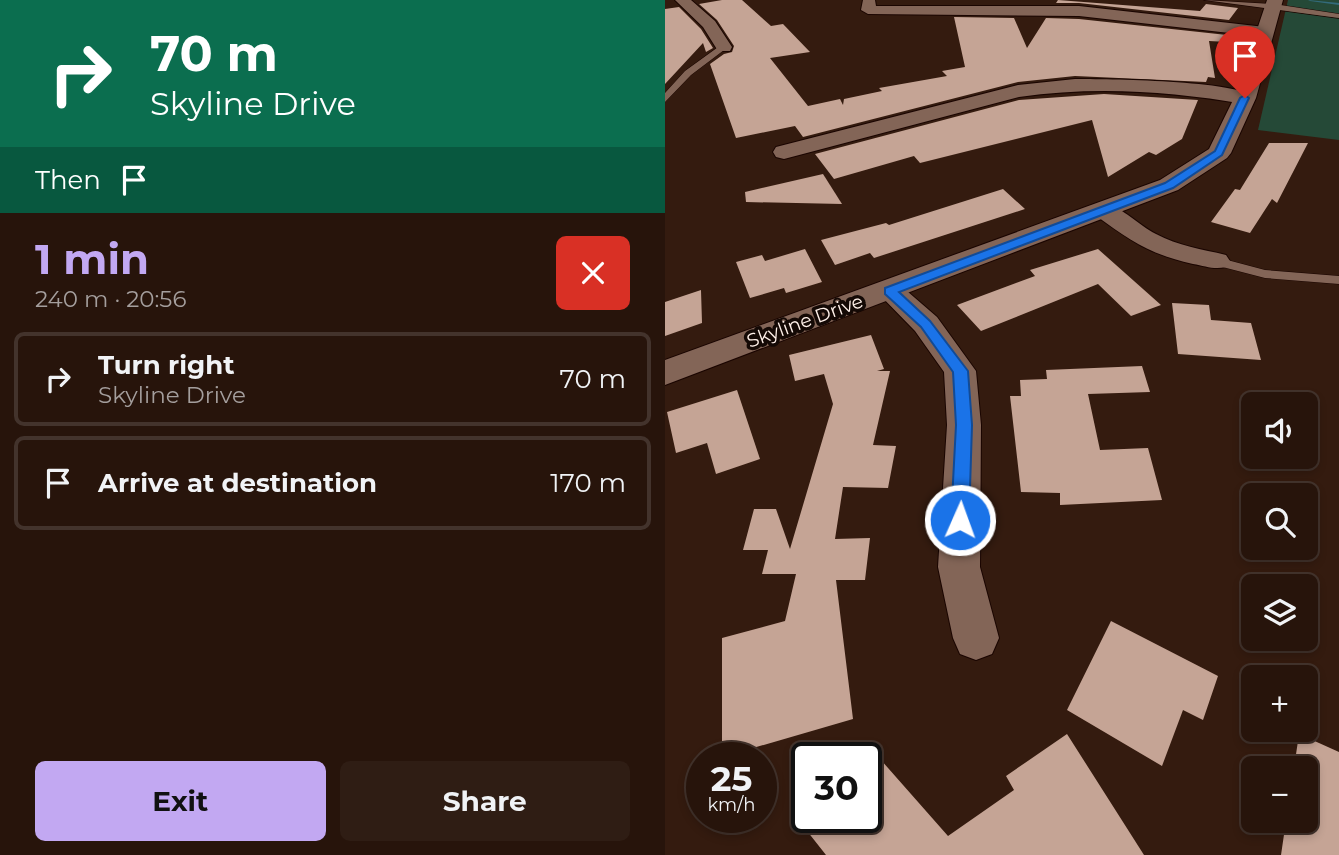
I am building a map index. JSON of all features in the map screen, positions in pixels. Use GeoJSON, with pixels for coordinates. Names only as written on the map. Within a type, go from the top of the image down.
{"type":"FeatureCollection","features":[{"type":"Feature","properties":{"kind":"street"},"geometry":{"type":"LineString","coordinates":[[682,0],[709,24],[724,47]]}},
{"type":"Feature","properties":{"kind":"street"},"geometry":{"type":"LineString","coordinates":[[869,2],[868,10],[1044,5],[1125,15],[1272,11]]}},
{"type":"Feature","properties":{"kind":"street","name":"Skyline Drive"},"geometry":{"type":"LineString","coordinates":[[665,373],[1169,185],[1219,153],[1245,98],[1272,11]]}},
{"type":"Feature","properties":{"kind":"street"},"geometry":{"type":"LineString","coordinates":[[784,152],[1018,91],[1043,87],[1106,82],[1182,88],[1245,98]]}},
{"type":"Feature","properties":{"kind":"street"},"geometry":{"type":"LineString","coordinates":[[1104,210],[1145,239],[1168,250],[1216,261]]}},
{"type":"Feature","properties":{"kind":"street"},"geometry":{"type":"LineString","coordinates":[[890,291],[926,324],[960,371],[964,425],[958,567],[976,638]]}},
{"type":"Feature","properties":{"kind":"lane"},"geometry":{"type":"LineString","coordinates":[[1207,0],[1272,11],[1339,16]]}},
{"type":"Feature","properties":{"kind":"lane"},"geometry":{"type":"LineString","coordinates":[[665,99],[688,73],[724,47]]}},
{"type":"Feature","properties":{"kind":"lane"},"geometry":{"type":"LineString","coordinates":[[1216,261],[1265,274],[1339,280]]}},
{"type":"Feature","properties":{"kind":"green space"},"geometry":{"type":"Polygon","coordinates":[[[1288,0],[1339,0],[1339,140],[1258,130],[1288,0]]]}},
{"type":"Feature","properties":{"kind":"building"},"geometry":{"type":"Polygon","coordinates":[[[742,0],[771,26],[783,24],[810,52],[770,58],[808,106],[840,99],[843,105],[844,99],[882,91],[879,88],[947,76],[942,71],[965,67],[954,17],[1014,18],[1027,48],[1046,18],[1227,35],[1227,42],[1209,41],[1215,78],[1208,77],[1206,82],[1075,76],[1018,82],[803,137],[795,126],[736,138],[710,64],[732,52],[734,46],[717,20],[699,4],[742,0]]]}},
{"type":"Feature","properties":{"kind":"building"},"geometry":{"type":"Polygon","coordinates":[[[1058,0],[1200,11],[1206,4],[1238,8],[1229,20],[1079,3],[1056,3],[1058,0]]]}},
{"type":"Feature","properties":{"kind":"building"},"geometry":{"type":"Polygon","coordinates":[[[679,7],[701,29],[713,48],[706,52],[703,43],[665,84],[665,9],[679,7]]]}},
{"type":"Feature","properties":{"kind":"building"},"geometry":{"type":"Polygon","coordinates":[[[1104,94],[1198,100],[1182,139],[1156,155],[1149,152],[1108,177],[1092,120],[920,163],[914,156],[834,179],[815,154],[1019,100],[1104,94]]]}},
{"type":"Feature","properties":{"kind":"building"},"geometry":{"type":"Polygon","coordinates":[[[1269,143],[1308,143],[1277,203],[1272,199],[1250,233],[1211,222],[1235,189],[1240,190],[1269,143]]]}},
{"type":"Feature","properties":{"kind":"building"},"geometry":{"type":"Polygon","coordinates":[[[823,174],[842,204],[746,202],[745,192],[823,174]]]}},
{"type":"Feature","properties":{"kind":"building"},"geometry":{"type":"Polygon","coordinates":[[[1003,189],[1025,209],[874,258],[870,253],[835,265],[821,240],[886,223],[889,225],[1003,189]]]}},
{"type":"Feature","properties":{"kind":"building"},"geometry":{"type":"Polygon","coordinates":[[[805,249],[822,282],[786,293],[784,288],[750,298],[736,262],[762,255],[765,261],[805,249]]]}},
{"type":"Feature","properties":{"kind":"building"},"geometry":{"type":"Polygon","coordinates":[[[1098,249],[1161,305],[1131,316],[1098,284],[981,331],[957,305],[1035,276],[1030,270],[1098,249]]]}},
{"type":"Feature","properties":{"kind":"building"},"geometry":{"type":"Polygon","coordinates":[[[701,290],[702,323],[665,336],[665,302],[701,290]]]}},
{"type":"Feature","properties":{"kind":"building"},"geometry":{"type":"Polygon","coordinates":[[[1172,303],[1209,305],[1211,320],[1251,323],[1261,360],[1178,354],[1172,303]]]}},
{"type":"Feature","properties":{"kind":"building"},"geometry":{"type":"Polygon","coordinates":[[[871,335],[884,369],[877,371],[890,371],[873,445],[896,446],[888,488],[843,487],[835,539],[870,538],[865,580],[836,580],[853,719],[774,742],[722,742],[722,638],[785,621],[796,574],[762,574],[768,550],[743,550],[754,509],[776,509],[790,549],[833,404],[824,374],[795,381],[789,355],[871,335]]]}},
{"type":"Feature","properties":{"kind":"building"},"geometry":{"type":"Polygon","coordinates":[[[1142,366],[1150,392],[1088,394],[1100,450],[1148,448],[1162,500],[1060,505],[1060,493],[1021,492],[1010,396],[1021,396],[1020,380],[1047,379],[1046,370],[1142,366]]]}},
{"type":"Feature","properties":{"kind":"building"},"geometry":{"type":"Polygon","coordinates":[[[737,390],[760,459],[716,474],[707,443],[676,453],[667,412],[737,390]]]}},
{"type":"Feature","properties":{"kind":"building"},"geometry":{"type":"Polygon","coordinates":[[[1111,621],[1218,676],[1203,720],[1183,710],[1162,766],[1067,710],[1111,621]]]}},
{"type":"Feature","properties":{"kind":"building"},"geometry":{"type":"Polygon","coordinates":[[[1067,734],[1144,855],[826,855],[809,833],[882,833],[882,761],[948,836],[1014,790],[1006,776],[1067,734]]]}},
{"type":"Feature","properties":{"kind":"building"},"geometry":{"type":"Polygon","coordinates":[[[1298,742],[1317,742],[1339,752],[1339,855],[1281,855],[1284,833],[1318,833],[1318,756],[1296,756],[1298,742]]]}},
{"type":"Feature","properties":{"kind":"waterway"},"geometry":{"type":"LineString","coordinates":[[1310,0],[1339,4]]}},
{"type":"Feature","properties":{"kind":"route"},"geometry":{"type":"LineString","coordinates":[[960,520],[964,425],[960,371],[926,324],[890,291],[1169,185],[1219,153],[1245,98]]}}]}
